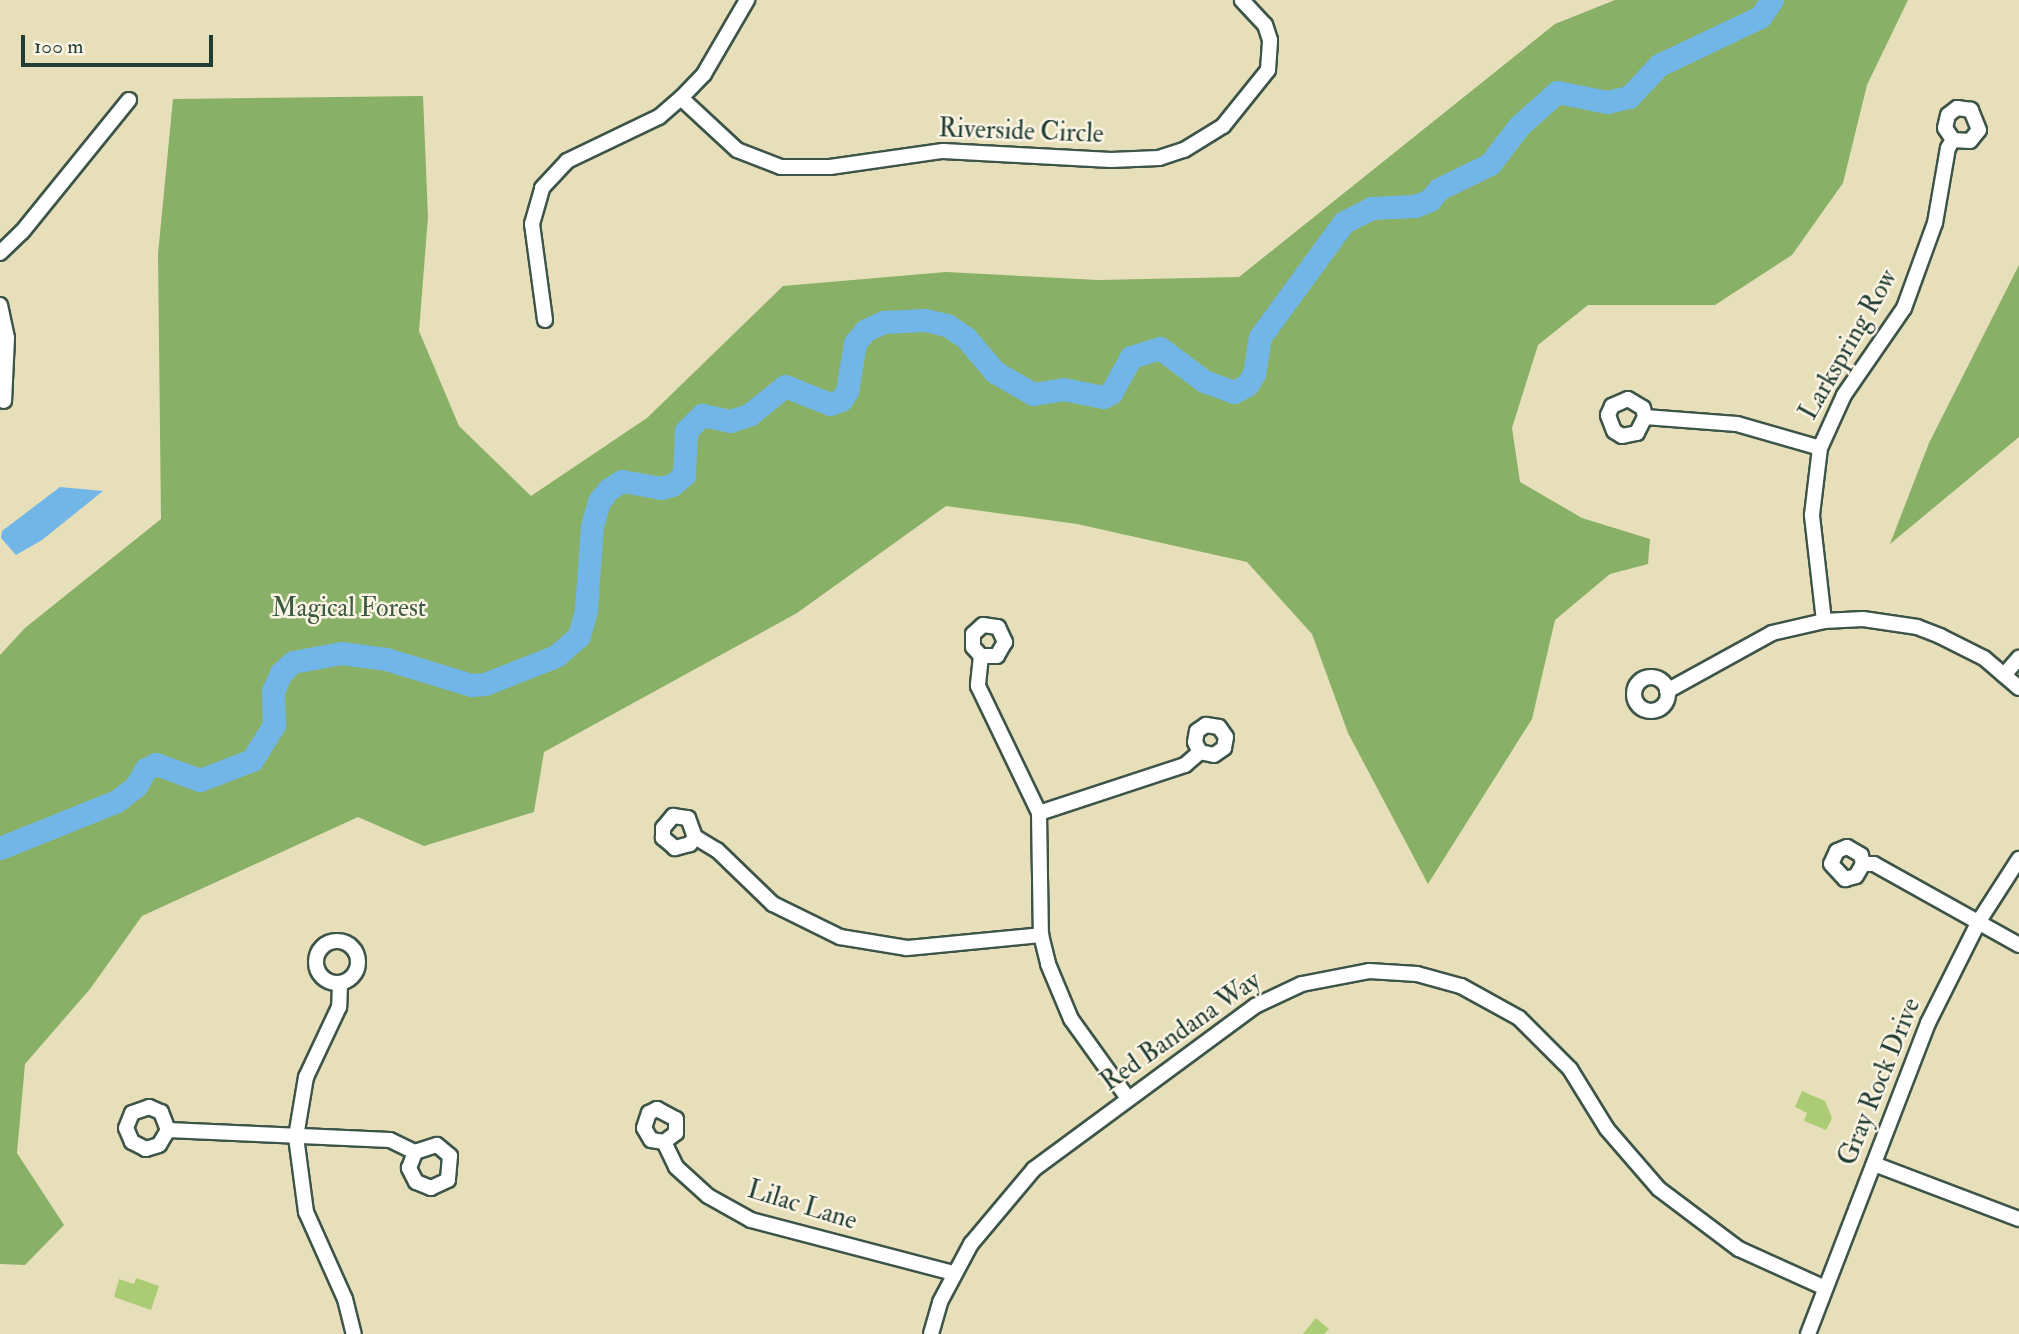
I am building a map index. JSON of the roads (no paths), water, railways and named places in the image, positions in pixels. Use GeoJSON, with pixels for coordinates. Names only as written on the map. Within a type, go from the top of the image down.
{"type":"FeatureCollection","features":[{"type":"Feature","properties":{"kind":"street"},"geometry":{"type":"LineString","coordinates":[[545,320],[532,237],[542,188],[567,161],[659,117],[681,99],[704,75],[747,0]]}},
{"type":"Feature","properties":{"kind":"street","name":"Riverside Circle"},"geometry":{"type":"LineString","coordinates":[[681,99],[737,150],[781,167],[830,167],[943,151],[1111,160],[1159,158],[1184,150],[1223,126],[1268,70],[1270,40],[1265,25],[1241,0]]}},
{"type":"Feature","properties":{"kind":"street"},"geometry":{"type":"LineString","coordinates":[[0,253],[22,232],[130,100]]}},
{"type":"Feature","properties":{"kind":"street","name":"Larkspring Row"},"geometry":{"type":"LineString","coordinates":[[1824,621],[1812,516],[1820,448],[1844,395],[1904,308],[1927,252],[1944,161],[1953,140]]}},
{"type":"Feature","properties":{"kind":"street"},"geometry":{"type":"LineString","coordinates":[[0,305],[8,351],[4,401]]}},
{"type":"Feature","properties":{"kind":"street"},"geometry":{"type":"LineString","coordinates":[[1645,417],[1737,424],[1820,448]]}},
{"type":"Feature","properties":{"kind":"street"},"geometry":{"type":"LineString","coordinates":[[1667,691],[1692,680],[1746,644],[1824,621],[1863,619],[1916,627],[1963,646],[2019,688]]}},
{"type":"Feature","properties":{"kind":"street"},"geometry":{"type":"LineString","coordinates":[[981,656],[978,679],[985,705],[1020,766],[1039,813],[1041,935],[1066,1010],[1127,1097]]}},
{"type":"Feature","properties":{"kind":"street"},"geometry":{"type":"LineString","coordinates":[[2004,675],[2019,658]]}},
{"type":"Feature","properties":{"kind":"street"},"geometry":{"type":"LineString","coordinates":[[1039,813],[1185,765],[1200,752]]}},
{"type":"Feature","properties":{"kind":"street"},"geometry":{"type":"LineString","coordinates":[[695,837],[717,850],[773,904],[839,937],[907,948],[1041,935]]}},
{"type":"Feature","properties":{"kind":"street","name":"Gray Rock Drive"},"geometry":{"type":"LineString","coordinates":[[1808,1334],[1928,1023],[1979,922],[2019,859]]}},
{"type":"Feature","properties":{"kind":"street"},"geometry":{"type":"LineString","coordinates":[[1863,864],[1886,869],[2019,945]]}},
{"type":"Feature","properties":{"kind":"street","name":"Red Bandana Way"},"geometry":{"type":"LineString","coordinates":[[931,1334],[953,1273],[1012,1192],[1127,1097],[1255,1006],[1302,984],[1369,971],[1438,979],[1501,1006],[1537,1032],[1570,1069],[1636,1166],[1680,1208],[1739,1249],[1825,1288]]}},
{"type":"Feature","properties":{"kind":"street"},"geometry":{"type":"LineString","coordinates":[[340,984],[339,1007],[306,1077],[296,1137],[306,1212],[345,1298],[354,1334]]}},
{"type":"Feature","properties":{"kind":"street"},"geometry":{"type":"LineString","coordinates":[[169,1130],[390,1140],[415,1152]]}},
{"type":"Feature","properties":{"kind":"street","name":"Lilac Lane"},"geometry":{"type":"LineString","coordinates":[[664,1143],[676,1167],[692,1183],[740,1214],[799,1235],[953,1273]]}},
{"type":"Feature","properties":{"kind":"street"},"geometry":{"type":"LineString","coordinates":[[1874,1164],[2019,1219]]}},
{"type":"Feature","properties":{"kind":"water"},"geometry":{"type":"Polygon","coordinates":[[[60,487],[103,491],[42,540],[16,555],[1,538],[2,531],[60,487]]]}},
{"type":"Feature","properties":{"kind":"waterway"},"geometry":{"type":"LineString","coordinates":[[0,848],[117,801],[136,786],[146,769],[156,764],[200,780],[252,760],[274,725],[273,691],[281,673],[293,662],[341,653],[386,659],[471,685],[485,684],[556,656],[579,636],[586,609],[592,526],[599,501],[609,489],[622,481],[660,488],[672,485],[684,475],[686,431],[702,415],[730,421],[749,415],[785,386],[830,404],[841,400],[847,391],[855,343],[866,330],[884,322],[925,320],[947,325],[966,338],[995,372],[1033,394],[1063,389],[1103,397],[1111,393],[1131,357],[1160,348],[1204,381],[1234,392],[1247,385],[1254,374],[1260,337],[1344,222],[1371,208],[1415,206],[1430,200],[1439,189],[1490,164],[1519,126],[1557,92],[1607,102],[1629,97],[1659,65],[1760,17],[1772,0]]}},
{"type":"Feature","properties":{"kind":"park label","name":"Magical Forest"},"geometry":{"type":"Point","coordinates":[349,609]}}]}
